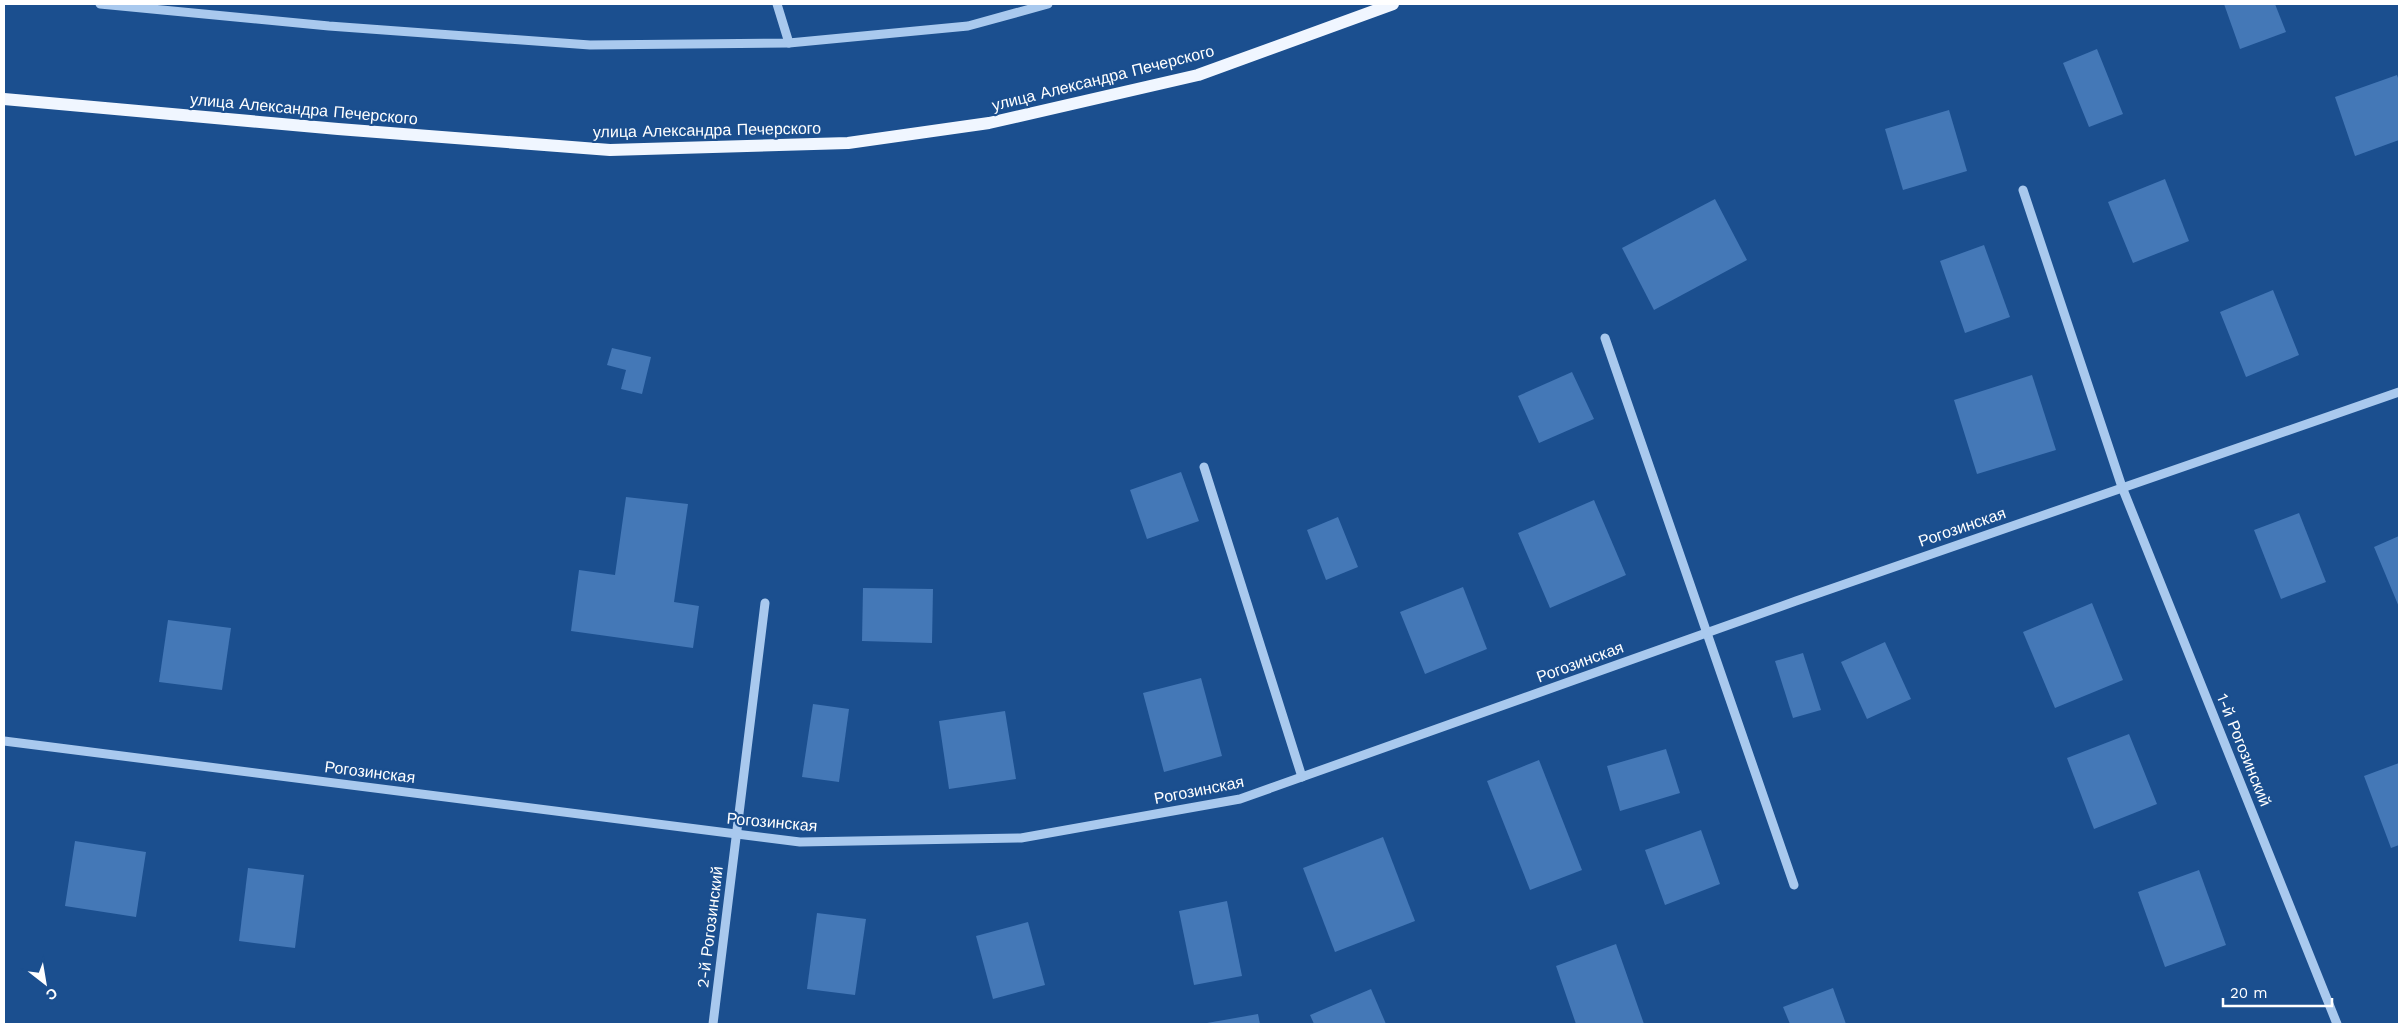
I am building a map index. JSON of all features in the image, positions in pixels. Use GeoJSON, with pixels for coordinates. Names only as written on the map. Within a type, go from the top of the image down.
{"type":"FeatureCollection","features":[{"type":"Feature","properties":{"kind":"main road","name":"улица Александра Печерского"},"geometry":{"type":"LineString","coordinates":[[4,99],[338,129],[610,150],[848,143],[989,123],[1198,74],[1393,4]]}},
{"type":"Feature","properties":{"kind":"street"},"geometry":{"type":"LineString","coordinates":[[100,4],[329,26],[590,45],[789,43],[968,26],[1048,4]]}},
{"type":"Feature","properties":{"kind":"street"},"geometry":{"type":"LineString","coordinates":[[776,4],[789,43]]}},
{"type":"Feature","properties":{"kind":"street","name":"1-й Рогозинский"},"geometry":{"type":"LineString","coordinates":[[2023,190],[2122,487],[2337,1024]]}},
{"type":"Feature","properties":{"kind":"street"},"geometry":{"type":"LineString","coordinates":[[1605,338],[1794,885]]}},
{"type":"Feature","properties":{"kind":"street","name":"Рогозинская"},"geometry":{"type":"LineString","coordinates":[[4,741],[800,842],[1021,838],[1240,799],[1707,632],[2399,392]]}},
{"type":"Feature","properties":{"kind":"street"},"geometry":{"type":"LineString","coordinates":[[1204,467],[1302,777]]}},
{"type":"Feature","properties":{"kind":"street","name":"2-й Рогозинский"},"geometry":{"type":"LineString","coordinates":[[713,1024],[765,602]]}},
{"type":"Feature","properties":{"kind":"building"},"geometry":{"type":"Polygon","coordinates":[[[2224,4],[2275,4],[2286,32],[2240,49],[2224,4]]]}},
{"type":"Feature","properties":{"kind":"building"},"geometry":{"type":"Polygon","coordinates":[[[2097,49],[2123,114],[2089,127],[2063,63],[2097,49]]]}},
{"type":"Feature","properties":{"kind":"building"},"geometry":{"type":"Polygon","coordinates":[[[2397,75],[2399,81],[2399,140],[2355,156],[2335,97],[2397,75]]]}},
{"type":"Feature","properties":{"kind":"building"},"geometry":{"type":"Polygon","coordinates":[[[1949,110],[1967,171],[1903,190],[1885,129],[1949,110]]]}},
{"type":"Feature","properties":{"kind":"building"},"geometry":{"type":"Polygon","coordinates":[[[2165,179],[2189,241],[2133,263],[2108,202],[2165,179]]]}},
{"type":"Feature","properties":{"kind":"building"},"geometry":{"type":"Polygon","coordinates":[[[1715,199],[1747,260],[1654,310],[1622,248],[1715,199]]]}},
{"type":"Feature","properties":{"kind":"building"},"geometry":{"type":"Polygon","coordinates":[[[1984,245],[2010,317],[1965,333],[1940,261],[1984,245]]]}},
{"type":"Feature","properties":{"kind":"building"},"geometry":{"type":"Polygon","coordinates":[[[2273,290],[2299,355],[2246,377],[2220,312],[2273,290]]]}},
{"type":"Feature","properties":{"kind":"building"},"geometry":{"type":"Polygon","coordinates":[[[612,348],[651,357],[642,394],[621,389],[626,370],[607,365],[612,348]]]}},
{"type":"Feature","properties":{"kind":"building"},"geometry":{"type":"Polygon","coordinates":[[[1572,372],[1594,419],[1539,443],[1518,396],[1572,372]]]}},
{"type":"Feature","properties":{"kind":"building"},"geometry":{"type":"Polygon","coordinates":[[[2032,375],[2056,450],[1977,474],[1954,400],[2032,375]]]}},
{"type":"Feature","properties":{"kind":"building"},"geometry":{"type":"Polygon","coordinates":[[[1181,472],[1199,521],[1147,539],[1130,490],[1181,472]]]}},
{"type":"Feature","properties":{"kind":"building"},"geometry":{"type":"Polygon","coordinates":[[[626,497],[688,504],[674,602],[699,606],[693,648],[571,631],[579,570],[615,575],[626,497]]]}},
{"type":"Feature","properties":{"kind":"building"},"geometry":{"type":"Polygon","coordinates":[[[1594,500],[1626,575],[1550,608],[1518,533],[1594,500]]]}},
{"type":"Feature","properties":{"kind":"building"},"geometry":{"type":"Polygon","coordinates":[[[2299,513],[2326,582],[2281,599],[2254,530],[2299,513]]]}},
{"type":"Feature","properties":{"kind":"building"},"geometry":{"type":"Polygon","coordinates":[[[1338,517],[1358,567],[1326,580],[1307,530],[1338,517]]]}},
{"type":"Feature","properties":{"kind":"building"},"geometry":{"type":"Polygon","coordinates":[[[2399,536],[2399,607],[2374,547],[2399,536]]]}},
{"type":"Feature","properties":{"kind":"building"},"geometry":{"type":"Polygon","coordinates":[[[1463,587],[1487,649],[1425,674],[1400,612],[1463,587]]]}},
{"type":"Feature","properties":{"kind":"building"},"geometry":{"type":"Polygon","coordinates":[[[863,588],[933,589],[932,643],[862,641],[863,588]]]}},
{"type":"Feature","properties":{"kind":"building"},"geometry":{"type":"Polygon","coordinates":[[[2092,603],[2123,680],[2055,708],[2023,632],[2092,603]]]}},
{"type":"Feature","properties":{"kind":"building"},"geometry":{"type":"Polygon","coordinates":[[[168,620],[231,628],[222,690],[159,682],[168,620]]]}},
{"type":"Feature","properties":{"kind":"building"},"geometry":{"type":"Polygon","coordinates":[[[1885,642],[1911,699],[1867,719],[1841,662],[1885,642]]]}},
{"type":"Feature","properties":{"kind":"building"},"geometry":{"type":"Polygon","coordinates":[[[1803,653],[1821,710],[1793,718],[1775,661],[1803,653]]]}},
{"type":"Feature","properties":{"kind":"building"},"geometry":{"type":"Polygon","coordinates":[[[1201,678],[1222,756],[1164,772],[1143,693],[1201,678]]]}},
{"type":"Feature","properties":{"kind":"building"},"geometry":{"type":"Polygon","coordinates":[[[813,704],[849,709],[839,782],[802,777],[813,704]]]}},
{"type":"Feature","properties":{"kind":"building"},"geometry":{"type":"Polygon","coordinates":[[[1005,711],[1016,779],[949,789],[939,721],[1005,711]]]}},
{"type":"Feature","properties":{"kind":"building"},"geometry":{"type":"Polygon","coordinates":[[[2129,734],[2157,804],[2094,829],[2067,758],[2129,734]]]}},
{"type":"Feature","properties":{"kind":"building"},"geometry":{"type":"Polygon","coordinates":[[[1666,749],[1680,793],[1620,811],[1607,766],[1666,749]]]}},
{"type":"Feature","properties":{"kind":"building"},"geometry":{"type":"Polygon","coordinates":[[[1539,760],[1582,870],[1530,890],[1487,781],[1539,760]]]}},
{"type":"Feature","properties":{"kind":"building"},"geometry":{"type":"Polygon","coordinates":[[[2399,763],[2399,845],[2391,848],[2364,776],[2399,763]]]}},
{"type":"Feature","properties":{"kind":"building"},"geometry":{"type":"Polygon","coordinates":[[[1701,830],[1720,884],[1665,905],[1645,850],[1701,830]]]}},
{"type":"Feature","properties":{"kind":"building"},"geometry":{"type":"Polygon","coordinates":[[[1383,837],[1415,921],[1335,952],[1303,868],[1383,837]]]}},
{"type":"Feature","properties":{"kind":"building"},"geometry":{"type":"Polygon","coordinates":[[[75,841],[146,852],[136,917],[65,906],[75,841]]]}},
{"type":"Feature","properties":{"kind":"building"},"geometry":{"type":"Polygon","coordinates":[[[248,868],[304,875],[295,948],[239,941],[248,868]]]}},
{"type":"Feature","properties":{"kind":"building"},"geometry":{"type":"Polygon","coordinates":[[[2199,870],[2226,945],[2165,967],[2138,892],[2199,870]]]}},
{"type":"Feature","properties":{"kind":"building"},"geometry":{"type":"Polygon","coordinates":[[[1227,901],[1242,976],[1194,985],[1179,911],[1227,901]]]}},
{"type":"Feature","properties":{"kind":"building"},"geometry":{"type":"Polygon","coordinates":[[[817,913],[866,919],[855,995],[807,989],[817,913]]]}},
{"type":"Feature","properties":{"kind":"building"},"geometry":{"type":"Polygon","coordinates":[[[1028,922],[1045,985],[993,999],[976,936],[1028,922]]]}},
{"type":"Feature","properties":{"kind":"building"},"geometry":{"type":"Polygon","coordinates":[[[1616,944],[1644,1024],[1576,1024],[1556,966],[1616,944]]]}},
{"type":"Feature","properties":{"kind":"building"},"geometry":{"type":"Polygon","coordinates":[[[1833,988],[1846,1024],[1790,1024],[1783,1007],[1833,988]]]}},
{"type":"Feature","properties":{"kind":"building"},"geometry":{"type":"Polygon","coordinates":[[[1371,989],[1386,1024],[1314,1024],[1310,1015],[1371,989]]]}},
{"type":"Feature","properties":{"kind":"building"},"geometry":{"type":"Polygon","coordinates":[[[1258,1014],[1260,1024],[1207,1024],[1207,1023],[1258,1014]]]}}]}
